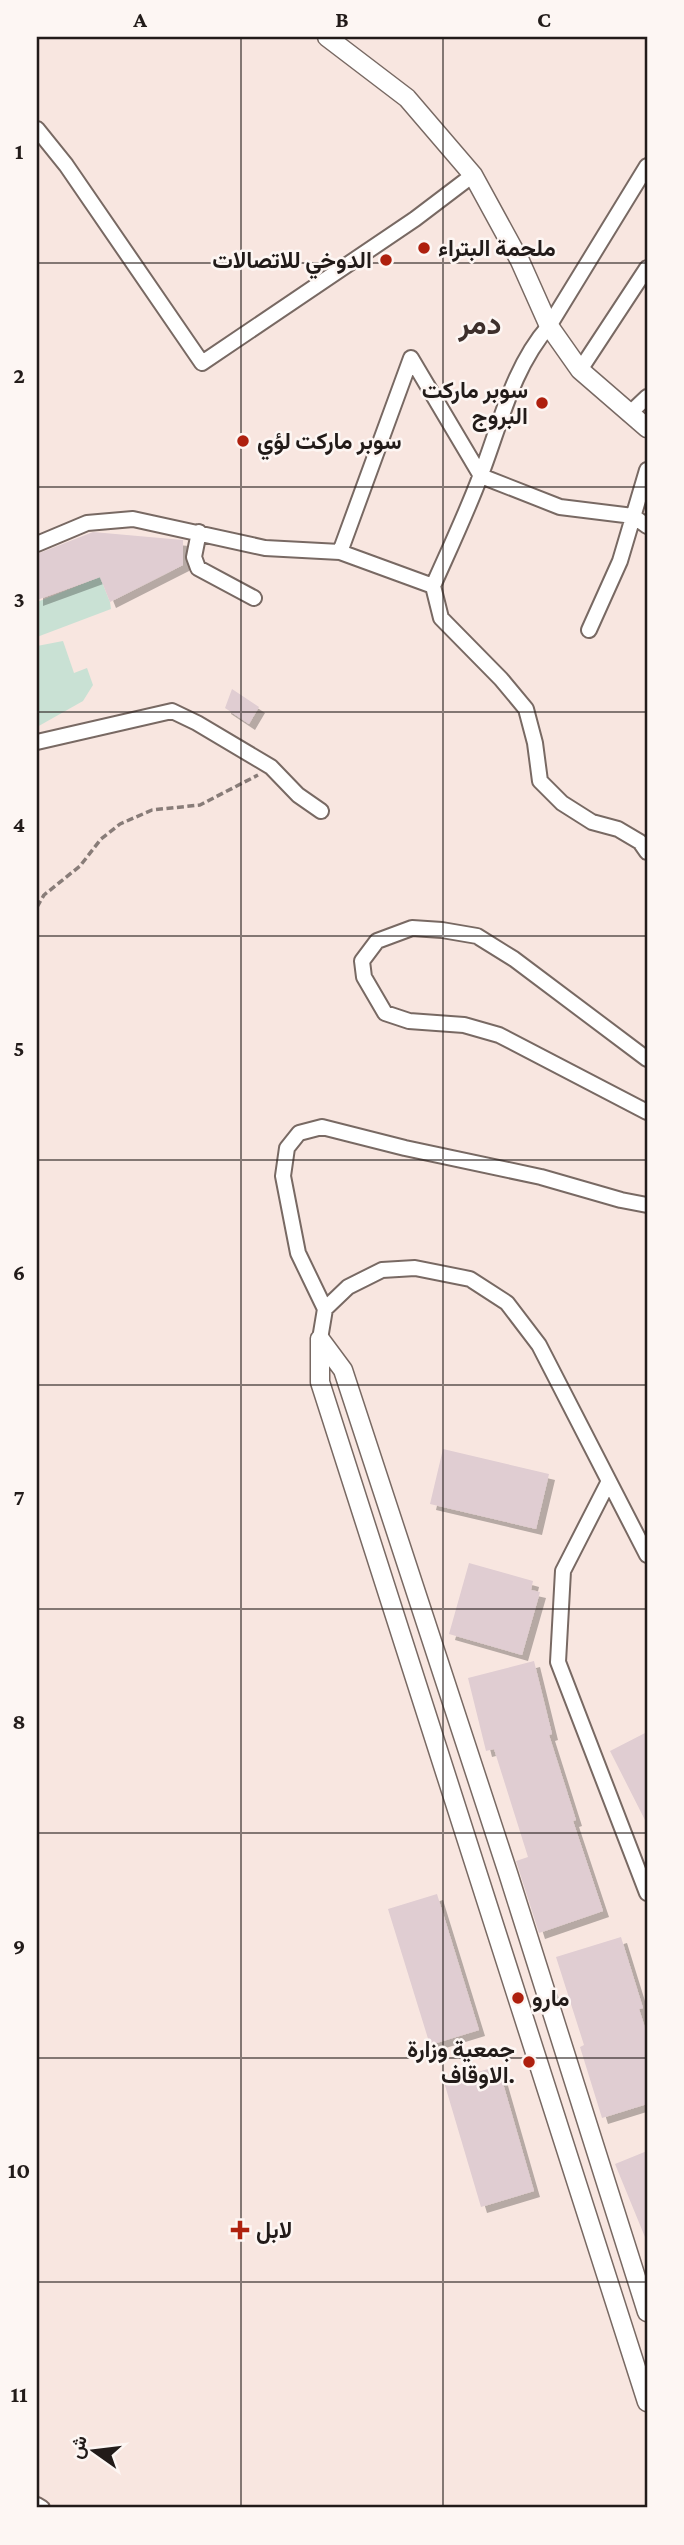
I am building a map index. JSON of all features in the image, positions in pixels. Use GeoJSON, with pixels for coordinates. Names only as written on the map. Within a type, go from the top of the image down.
{"type":"FeatureCollection","features":[{"type":"Feature","properties":{"kind":"street"},"geometry":{"type":"LineString","coordinates":[[327,37],[407,98],[473,175],[520,261],[549,326],[580,370],[647,428]]}},
{"type":"Feature","properties":{"kind":"street"},"geometry":{"type":"LineString","coordinates":[[37,129],[66,164],[202,363],[415,219],[473,175]]}},
{"type":"Feature","properties":{"kind":"street"},"geometry":{"type":"LineString","coordinates":[[647,166],[549,326],[532,345],[498,424],[481,476],[433,586],[441,618],[501,679],[526,709],[535,743],[540,780],[562,803],[592,822],[618,829],[640,842],[647,852]]}},
{"type":"Feature","properties":{"kind":"street"},"geometry":{"type":"LineString","coordinates":[[580,370],[647,268]]}},
{"type":"Feature","properties":{"kind":"street"},"geometry":{"type":"LineString","coordinates":[[340,552],[411,358],[481,476],[560,507],[634,516],[647,526]]}},
{"type":"Feature","properties":{"kind":"street"},"geometry":{"type":"LineString","coordinates":[[629,414],[647,397]]}},
{"type":"Feature","properties":{"kind":"street"},"geometry":{"type":"LineString","coordinates":[[589,630],[620,561],[647,470]]}},
{"type":"Feature","properties":{"kind":"street"},"geometry":{"type":"LineString","coordinates":[[37,544],[87,523],[133,519],[265,548],[340,552],[433,586]]}},
{"type":"Feature","properties":{"kind":"street"},"geometry":{"type":"LineString","coordinates":[[199,532],[194,557],[198,568],[254,598]]}},
{"type":"Feature","properties":{"kind":"street"},"geometry":{"type":"LineString","coordinates":[[37,742],[172,711],[271,767],[298,795],[321,811]]}},
{"type":"Feature","properties":{"kind":"street"},"geometry":{"type":"LineString","coordinates":[[647,1059],[514,960],[477,936],[442,930],[412,929],[377,941],[362,961],[364,977],[385,1013],[409,1021],[464,1025],[499,1035],[647,1112]]}},
{"type":"Feature","properties":{"kind":"street"},"geometry":{"type":"LineString","coordinates":[[647,1205],[541,1177],[405,1149],[322,1127],[299,1133],[288,1148],[283,1176],[298,1253],[325,1309],[320,1339],[320,1382],[647,2402]]}},
{"type":"Feature","properties":{"kind":"street"},"geometry":{"type":"LineString","coordinates":[[325,1309],[348,1287],[382,1270],[415,1268],[470,1279],[507,1303],[539,1345],[647,1555]]}},
{"type":"Feature","properties":{"kind":"street"},"geometry":{"type":"LineString","coordinates":[[320,1339],[343,1370],[508,1873],[647,2312]]}},
{"type":"Feature","properties":{"kind":"street"},"geometry":{"type":"LineString","coordinates":[[608,1483],[563,1571],[558,1662],[647,1893]]}},
{"type":"Feature","properties":{"kind":"street"},"geometry":{"type":"LineString","coordinates":[[37,2505],[42,2508]]}},
{"type":"Feature","properties":{"kind":"path"},"geometry":{"type":"LineString","coordinates":[[37,907],[44,895],[80,866],[101,839],[120,824],[152,810],[200,806],[271,767]]}},
{"type":"Feature","properties":{"kind":"green space"},"geometry":{"type":"Polygon","coordinates":[[[100,577],[111,609],[37,637],[37,602],[100,577]]]}},
{"type":"Feature","properties":{"kind":"green space"},"geometry":{"type":"Polygon","coordinates":[[[63,641],[74,673],[87,668],[93,685],[83,701],[37,727],[37,646],[63,641]]]}},
{"type":"Feature","properties":{"kind":"building"},"geometry":{"type":"Polygon","coordinates":[[[93,532],[183,540],[183,565],[110,602],[100,577],[37,600],[37,554],[93,532]]]}},
{"type":"Feature","properties":{"kind":"building"},"geometry":{"type":"Polygon","coordinates":[[[232,689],[259,707],[249,724],[225,708],[232,689]]]}},
{"type":"Feature","properties":{"kind":"building"},"geometry":{"type":"Polygon","coordinates":[[[443,1449],[549,1474],[536,1529],[430,1504],[443,1449]]]}},
{"type":"Feature","properties":{"kind":"building"},"geometry":{"type":"Polygon","coordinates":[[[469,1563],[533,1581],[531,1590],[540,1592],[522,1655],[449,1634],[469,1563]]]}},
{"type":"Feature","properties":{"kind":"building"},"geometry":{"type":"Polygon","coordinates":[[[534,1661],[552,1734],[549,1735],[576,1820],[573,1821],[603,1911],[539,1933],[516,1861],[528,1857],[494,1749],[486,1751],[468,1678],[534,1661]]]}},
{"type":"Feature","properties":{"kind":"building"},"geometry":{"type":"Polygon","coordinates":[[[647,1732],[647,1824],[610,1751],[647,1732]]]}},
{"type":"Feature","properties":{"kind":"building"},"geometry":{"type":"Polygon","coordinates":[[[437,1894],[479,2030],[430,2045],[388,1909],[437,1894]]]}},
{"type":"Feature","properties":{"kind":"building"},"geometry":{"type":"Polygon","coordinates":[[[621,1937],[643,2008],[639,2009],[647,2034],[647,2104],[602,2118],[580,2047],[584,2045],[556,1957],[621,1937]]]}},
{"type":"Feature","properties":{"kind":"building"},"geometry":{"type":"Polygon","coordinates":[[[498,2066],[534,2191],[481,2207],[444,2082],[498,2066]]]}},
{"type":"Feature","properties":{"kind":"building"},"geometry":{"type":"Polygon","coordinates":[[[647,2151],[647,2242],[615,2164],[647,2151]]]}},
{"type":"Feature","properties":{"kind":"place","name":"ملحمة البتراء"},"geometry":{"type":"Point","coordinates":[424,248]}},
{"type":"Feature","properties":{"kind":"place","name":"الدوخي للاتصالات"},"geometry":{"type":"Point","coordinates":[386,260]}},
{"type":"Feature","properties":{"kind":"place","name":"سوبر ماركت البروج"},"geometry":{"type":"Point","coordinates":[542,403]}},
{"type":"Feature","properties":{"kind":"place","name":"سوبر ماركت لؤي"},"geometry":{"type":"Point","coordinates":[243,441]}},
{"type":"Feature","properties":{"kind":"place","name":"مارو"},"geometry":{"type":"Point","coordinates":[518,1998]}},
{"type":"Feature","properties":{"kind":"place","name":"جمعية وزارة الاوقاف."},"geometry":{"type":"Point","coordinates":[529,2062]}},
{"type":"Feature","properties":{"kind":"place","name":"لابل"},"geometry":{"type":"Point","coordinates":[240,2230]}},
{"type":"Feature","properties":{"kind":"district","name":"دمر"},"geometry":{"type":"Point","coordinates":[480,324]}}]}
